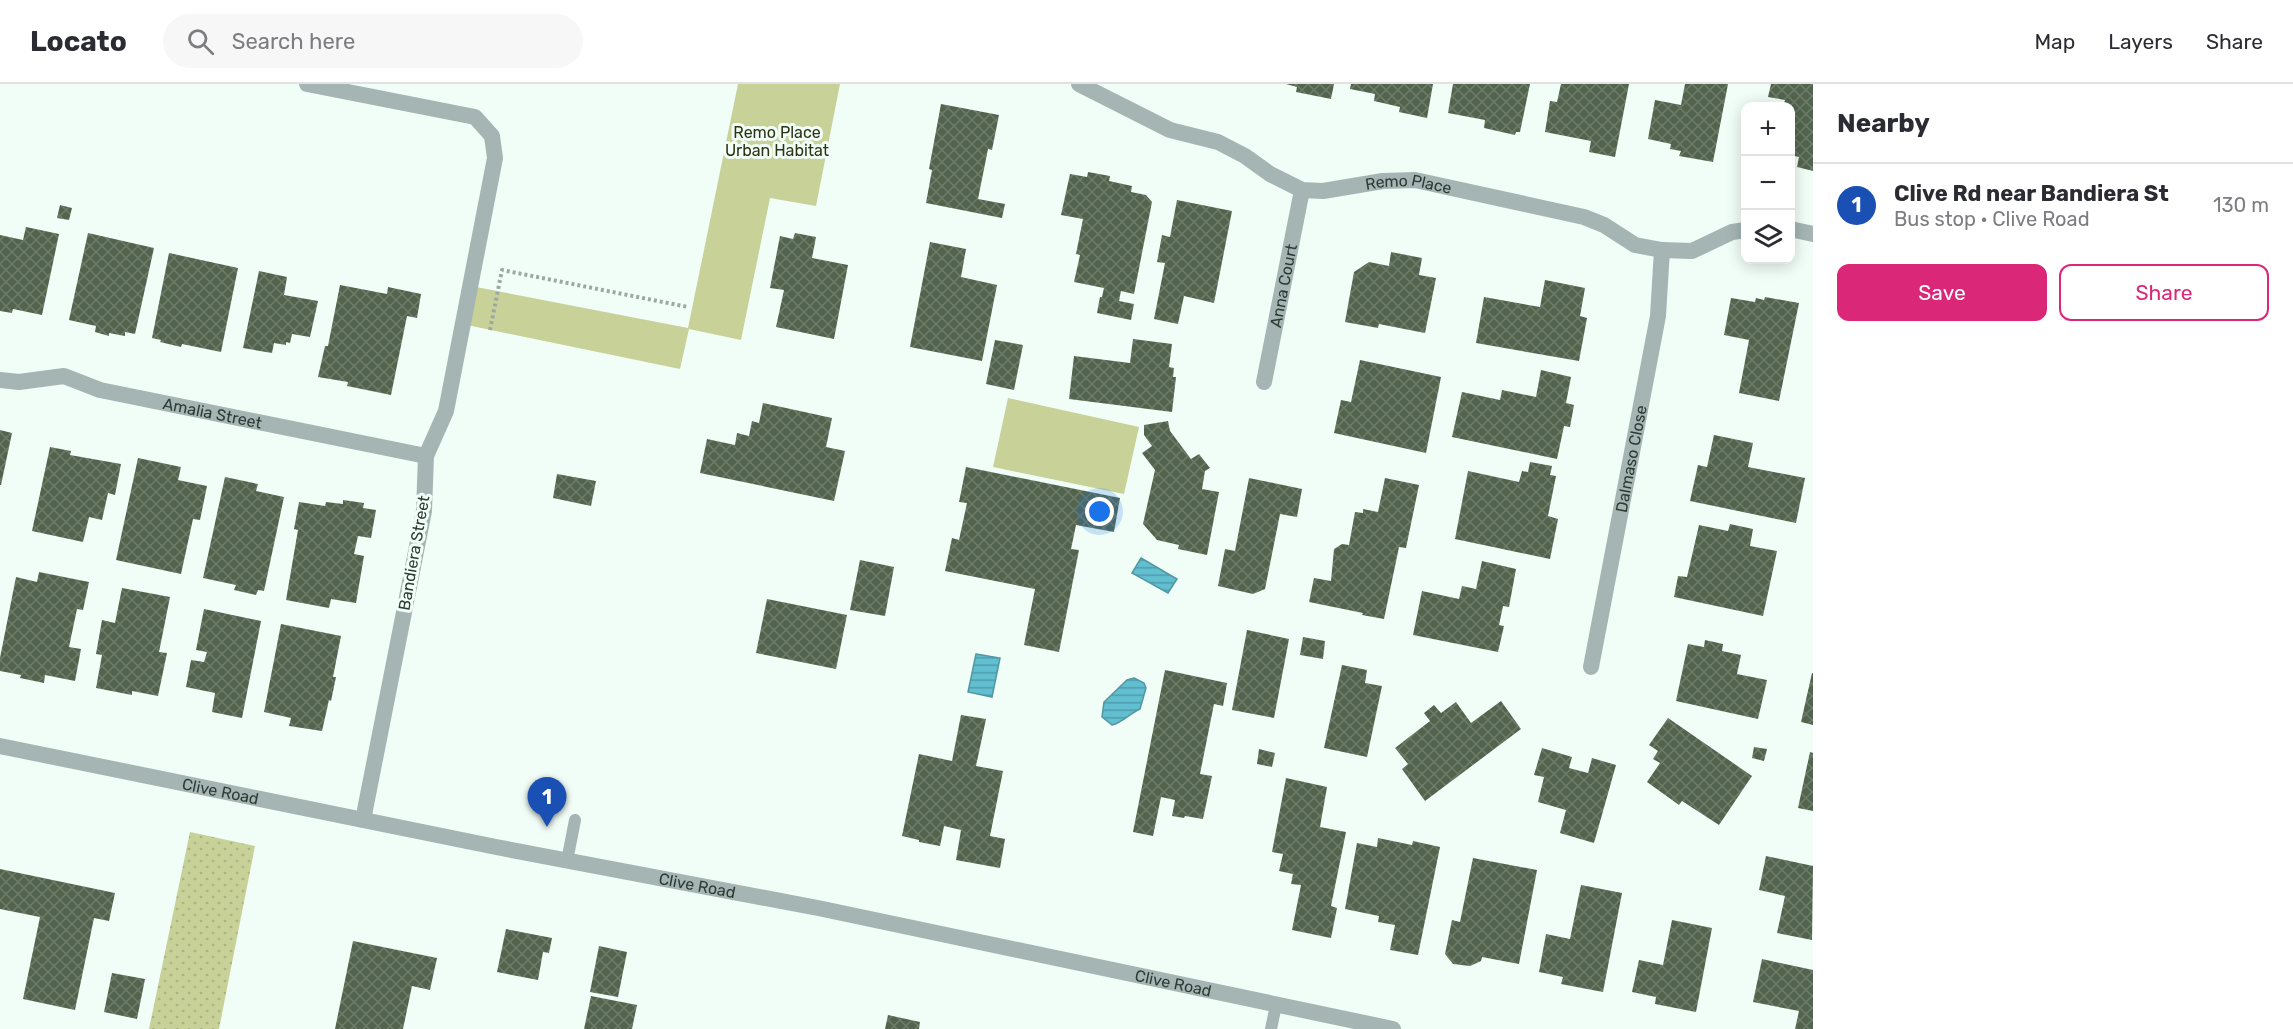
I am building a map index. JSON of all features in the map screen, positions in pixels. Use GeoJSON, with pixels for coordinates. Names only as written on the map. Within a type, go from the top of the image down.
{"type":"FeatureCollection","features":[{"type":"Feature","properties":{"kind":"street","name":"Bandiera Street"},"geometry":{"type":"LineString","coordinates":[[307,84],[476,117],[492,136],[495,158],[446,411],[426,456],[424,511],[363,820]]}},
{"type":"Feature","properties":{"kind":"street","name":"Remo Place"},"geometry":{"type":"LineString","coordinates":[[1079,84],[1170,130],[1218,142],[1245,156],[1270,174],[1302,190],[1323,191],[1383,181],[1415,180],[1575,214],[1604,225],[1635,245],[1662,250],[1692,251],[1732,232],[1741,231]]}},
{"type":"Feature","properties":{"kind":"street","name":"Anna Court"},"geometry":{"type":"LineString","coordinates":[[1264,382],[1302,190]]}},
{"type":"Feature","properties":{"kind":"street"},"geometry":{"type":"LineString","coordinates":[[1795,230],[1813,234]]}},
{"type":"Feature","properties":{"kind":"street","name":"Dalmaso Close"},"geometry":{"type":"LineString","coordinates":[[1591,667],[1658,316],[1662,250]]}},
{"type":"Feature","properties":{"kind":"street","name":"Amalia Street"},"geometry":{"type":"LineString","coordinates":[[0,380],[19,382],[64,376],[100,390],[426,456]]}},
{"type":"Feature","properties":{"kind":"street","name":"Clive Road"},"geometry":{"type":"LineString","coordinates":[[0,746],[567,861],[828,910],[1393,1029]]}},
{"type":"Feature","properties":{"kind":"lane"},"geometry":{"type":"LineString","coordinates":[[567,861],[575,820]]}},
{"type":"Feature","properties":{"kind":"lane"},"geometry":{"type":"LineString","coordinates":[[1271,1029],[1276,1005]]}},
{"type":"Feature","properties":{"kind":"path"},"geometry":{"type":"LineString","coordinates":[[490,330],[502,270],[688,307]]}},
{"type":"Feature","properties":{"kind":"green space","name":"Remo Place Urban Habitat"},"geometry":{"type":"Polygon","coordinates":[[[738,84],[840,84],[816,206],[770,198],[741,340],[689,329],[680,369],[462,324],[471,286],[688,328],[738,84]]]}},
{"type":"Feature","properties":{"kind":"green space"},"geometry":{"type":"Polygon","coordinates":[[[1008,398],[1139,427],[1124,494],[993,467],[1008,398]]]}},
{"type":"Feature","properties":{"kind":"green space"},"geometry":{"type":"Polygon","coordinates":[[[190,832],[255,846],[219,1029],[149,1029],[190,832]]]}},
{"type":"Feature","properties":{"kind":"water"},"geometry":{"type":"Polygon","coordinates":[[[1141,558],[1177,579],[1168,593],[1132,573],[1141,558]]]}},
{"type":"Feature","properties":{"kind":"water"},"geometry":{"type":"Polygon","coordinates":[[[976,654],[1000,658],[992,697],[968,692],[976,654]]]}},
{"type":"Feature","properties":{"kind":"water"},"geometry":{"type":"Polygon","coordinates":[[[1134,678],[1144,683],[1146,688],[1140,709],[1112,725],[1102,717],[1104,702],[1127,680],[1134,678]]]}},
{"type":"Feature","properties":{"kind":"building"},"geometry":{"type":"Polygon","coordinates":[[[1286,84],[1334,84],[1331,99],[1296,92],[1297,87],[1286,84]]]}},
{"type":"Feature","properties":{"kind":"building"},"geometry":{"type":"Polygon","coordinates":[[[1351,84],[1433,84],[1427,118],[1399,112],[1400,107],[1374,101],[1375,94],[1350,89],[1351,84]]]}},
{"type":"Feature","properties":{"kind":"building"},"geometry":{"type":"Polygon","coordinates":[[[1453,84],[1530,84],[1520,132],[1516,132],[1515,135],[1484,128],[1485,120],[1448,113],[1453,84]]]}},
{"type":"Feature","properties":{"kind":"building"},"geometry":{"type":"Polygon","coordinates":[[[1561,84],[1629,84],[1615,157],[1589,152],[1591,141],[1545,132],[1550,101],[1557,102],[1561,84]]]}},
{"type":"Feature","properties":{"kind":"building"},"geometry":{"type":"Polygon","coordinates":[[[1685,84],[1728,84],[1713,162],[1679,156],[1681,151],[1670,149],[1671,144],[1648,139],[1655,100],[1681,105],[1685,84]]]}},
{"type":"Feature","properties":{"kind":"building"},"geometry":{"type":"Polygon","coordinates":[[[1771,84],[1813,84],[1813,171],[1797,167],[1799,157],[1795,156],[1795,102],[1784,102],[1785,100],[1768,97],[1771,84]]]}},
{"type":"Feature","properties":{"kind":"building"},"geometry":{"type":"Polygon","coordinates":[[[941,104],[999,115],[992,150],[988,149],[978,199],[1005,204],[1002,218],[926,203],[932,170],[929,169],[941,104]]]}},
{"type":"Feature","properties":{"kind":"building"},"geometry":{"type":"Polygon","coordinates":[[[1088,172],[1110,176],[1109,181],[1132,186],[1131,192],[1146,195],[1152,202],[1134,294],[1121,291],[1119,301],[1134,304],[1131,320],[1097,313],[1104,288],[1074,282],[1080,255],[1076,254],[1083,219],[1061,215],[1070,174],[1087,177],[1088,172]]]}},
{"type":"Feature","properties":{"kind":"building"},"geometry":{"type":"Polygon","coordinates":[[[1177,200],[1232,211],[1214,303],[1184,296],[1178,324],[1154,319],[1165,263],[1157,262],[1162,235],[1170,237],[1177,200]]]}},
{"type":"Feature","properties":{"kind":"building"},"geometry":{"type":"Polygon","coordinates":[[[60,205],[72,208],[69,220],[57,218],[60,205]]]}},
{"type":"Feature","properties":{"kind":"building"},"geometry":{"type":"Polygon","coordinates":[[[26,227],[59,234],[42,315],[13,309],[12,313],[0,311],[0,235],[23,240],[26,227]]]}},
{"type":"Feature","properties":{"kind":"building"},"geometry":{"type":"Polygon","coordinates":[[[88,233],[154,248],[135,334],[125,332],[125,336],[109,333],[109,336],[95,332],[96,326],[69,320],[88,233]]]}},
{"type":"Feature","properties":{"kind":"building"},"geometry":{"type":"Polygon","coordinates":[[[795,233],[816,237],[812,258],[848,265],[834,339],[776,327],[784,290],[770,288],[780,236],[793,239],[795,233]]]}},
{"type":"Feature","properties":{"kind":"building"},"geometry":{"type":"Polygon","coordinates":[[[930,242],[966,249],[961,277],[997,285],[982,361],[910,347],[930,242]]]}},
{"type":"Feature","properties":{"kind":"building"},"geometry":{"type":"Polygon","coordinates":[[[1391,252],[1422,258],[1419,275],[1436,278],[1425,333],[1379,324],[1378,328],[1345,322],[1354,272],[1369,262],[1389,266],[1391,252]]]}},
{"type":"Feature","properties":{"kind":"building"},"geometry":{"type":"Polygon","coordinates":[[[169,253],[238,268],[221,352],[182,344],[181,347],[152,338],[169,253]]]}},
{"type":"Feature","properties":{"kind":"building"},"geometry":{"type":"Polygon","coordinates":[[[259,271],[287,277],[284,295],[318,301],[310,337],[292,334],[290,343],[286,342],[286,345],[274,343],[272,353],[243,348],[259,271]]]}},
{"type":"Feature","properties":{"kind":"building"},"geometry":{"type":"Polygon","coordinates":[[[1545,280],[1585,288],[1580,316],[1587,318],[1579,361],[1476,343],[1484,297],[1540,307],[1545,280]]]}},
{"type":"Feature","properties":{"kind":"building"},"geometry":{"type":"Polygon","coordinates":[[[340,285],[387,294],[388,287],[421,294],[417,318],[407,316],[391,395],[347,386],[348,382],[318,377],[325,346],[328,346],[340,285]]]}},
{"type":"Feature","properties":{"kind":"building"},"geometry":{"type":"Polygon","coordinates":[[[1765,297],[1799,303],[1779,401],[1739,393],[1749,340],[1724,335],[1731,298],[1755,302],[1756,298],[1764,300],[1765,297]]]}},
{"type":"Feature","properties":{"kind":"building"},"geometry":{"type":"Polygon","coordinates":[[[1133,339],[1172,344],[1169,367],[1174,368],[1173,377],[1176,377],[1172,412],[1069,399],[1074,356],[1130,363],[1133,339]]]}},
{"type":"Feature","properties":{"kind":"building"},"geometry":{"type":"Polygon","coordinates":[[[995,340],[1023,345],[1014,390],[986,384],[995,340]]]}},
{"type":"Feature","properties":{"kind":"building"},"geometry":{"type":"Polygon","coordinates":[[[1360,360],[1441,377],[1426,453],[1334,433],[1341,400],[1351,402],[1360,360]]]}},
{"type":"Feature","properties":{"kind":"building"},"geometry":{"type":"Polygon","coordinates":[[[1541,370],[1571,377],[1566,403],[1574,405],[1570,427],[1564,426],[1557,459],[1452,437],[1462,392],[1500,400],[1502,390],[1536,397],[1541,370]]]}},
{"type":"Feature","properties":{"kind":"building"},"geometry":{"type":"Polygon","coordinates":[[[763,403],[832,418],[826,447],[845,451],[834,501],[700,473],[707,439],[735,445],[737,433],[749,436],[752,421],[759,423],[763,403]]]}},
{"type":"Feature","properties":{"kind":"building"},"geometry":{"type":"Polygon","coordinates":[[[1168,421],[1170,431],[1191,459],[1199,454],[1210,468],[1205,471],[1202,489],[1219,492],[1207,555],[1178,549],[1179,545],[1157,540],[1143,524],[1155,470],[1142,453],[1152,446],[1144,435],[1144,425],[1168,421]]]}},
{"type":"Feature","properties":{"kind":"building"},"geometry":{"type":"Polygon","coordinates":[[[0,430],[12,433],[1,485],[0,485],[0,430]]]}},
{"type":"Feature","properties":{"kind":"building"},"geometry":{"type":"Polygon","coordinates":[[[1714,435],[1753,443],[1748,467],[1805,478],[1796,523],[1690,501],[1698,465],[1707,467],[1714,435]]]}},
{"type":"Feature","properties":{"kind":"building"},"geometry":{"type":"Polygon","coordinates":[[[50,447],[71,451],[70,455],[121,464],[115,495],[108,493],[102,520],[89,517],[83,542],[32,531],[50,447]]]}},
{"type":"Feature","properties":{"kind":"building"},"geometry":{"type":"Polygon","coordinates":[[[138,458],[181,467],[178,480],[207,486],[200,520],[193,519],[181,574],[116,560],[138,458]]]}},
{"type":"Feature","properties":{"kind":"building"},"geometry":{"type":"Polygon","coordinates":[[[1530,462],[1552,466],[1550,475],[1556,476],[1548,516],[1558,519],[1550,559],[1455,539],[1468,471],[1519,482],[1522,471],[1528,472],[1530,462]]]}},
{"type":"Feature","properties":{"kind":"building"},"geometry":{"type":"Polygon","coordinates":[[[966,467],[1120,498],[1114,532],[1076,525],[1071,549],[1079,550],[1059,652],[1024,645],[1035,589],[945,571],[952,538],[959,540],[967,503],[959,502],[966,467]]]}},
{"type":"Feature","properties":{"kind":"building"},"geometry":{"type":"Polygon","coordinates":[[[557,474],[596,481],[591,506],[553,498],[557,474]]]}},
{"type":"Feature","properties":{"kind":"building"},"geometry":{"type":"Polygon","coordinates":[[[225,477],[258,484],[256,491],[284,497],[264,591],[258,590],[256,595],[234,590],[236,585],[203,578],[225,477]]]}},
{"type":"Feature","properties":{"kind":"building"},"geometry":{"type":"Polygon","coordinates":[[[1249,478],[1302,489],[1297,517],[1280,514],[1265,589],[1253,594],[1218,586],[1225,549],[1235,551],[1249,478]]]}},
{"type":"Feature","properties":{"kind":"building"},"geometry":{"type":"Polygon","coordinates":[[[1385,478],[1419,485],[1406,548],[1399,547],[1384,619],[1309,602],[1314,578],[1331,581],[1334,549],[1342,544],[1349,545],[1355,512],[1363,513],[1363,509],[1378,512],[1385,478]]]}},
{"type":"Feature","properties":{"kind":"building"},"geometry":{"type":"Polygon","coordinates":[[[343,500],[364,503],[363,508],[376,510],[371,538],[358,536],[354,554],[364,556],[356,603],[331,599],[329,608],[286,600],[298,530],[294,529],[299,502],[325,506],[326,502],[343,504],[343,500]]]}},
{"type":"Feature","properties":{"kind":"building"},"geometry":{"type":"Polygon","coordinates":[[[1730,524],[1753,529],[1750,546],[1777,551],[1763,616],[1674,597],[1678,576],[1687,577],[1699,525],[1728,531],[1730,524]]]}},
{"type":"Feature","properties":{"kind":"building"},"geometry":{"type":"Polygon","coordinates":[[[860,560],[894,567],[885,616],[850,610],[860,560]]]}},
{"type":"Feature","properties":{"kind":"building"},"geometry":{"type":"Polygon","coordinates":[[[1482,561],[1516,569],[1509,607],[1503,606],[1499,625],[1504,626],[1498,652],[1413,635],[1422,591],[1459,599],[1462,586],[1476,589],[1482,561]]]}},
{"type":"Feature","properties":{"kind":"building"},"geometry":{"type":"Polygon","coordinates":[[[39,572],[89,582],[83,610],[77,609],[69,647],[81,649],[75,681],[45,675],[44,683],[0,671],[0,658],[16,577],[37,582],[39,572]]]}},
{"type":"Feature","properties":{"kind":"building"},"geometry":{"type":"Polygon","coordinates":[[[122,588],[170,597],[159,652],[167,653],[158,696],[132,691],[132,695],[96,688],[102,655],[96,654],[102,620],[115,623],[122,588]]]}},
{"type":"Feature","properties":{"kind":"building"},"geometry":{"type":"Polygon","coordinates":[[[767,599],[847,615],[836,669],[756,653],[767,599]]]}},
{"type":"Feature","properties":{"kind":"building"},"geometry":{"type":"Polygon","coordinates":[[[204,609],[261,621],[242,718],[212,712],[215,693],[186,687],[191,660],[204,662],[207,652],[196,650],[204,609]]]}},
{"type":"Feature","properties":{"kind":"building"},"geometry":{"type":"Polygon","coordinates":[[[281,624],[341,636],[333,677],[336,677],[322,731],[289,726],[291,718],[264,712],[281,624]]]}},
{"type":"Feature","properties":{"kind":"building"},"geometry":{"type":"Polygon","coordinates":[[[1247,630],[1289,639],[1274,718],[1232,710],[1247,630]]]}},
{"type":"Feature","properties":{"kind":"building"},"geometry":{"type":"Polygon","coordinates":[[[1303,637],[1325,641],[1323,659],[1300,655],[1303,637]]]}},
{"type":"Feature","properties":{"kind":"building"},"geometry":{"type":"Polygon","coordinates":[[[1705,640],[1723,644],[1722,651],[1741,655],[1737,674],[1767,680],[1758,719],[1676,701],[1688,644],[1704,647],[1705,640]]]}},
{"type":"Feature","properties":{"kind":"building"},"geometry":{"type":"Polygon","coordinates":[[[1342,665],[1367,670],[1365,683],[1382,686],[1367,757],[1324,748],[1342,665]]]}},
{"type":"Feature","properties":{"kind":"building"},"geometry":{"type":"Polygon","coordinates":[[[1165,670],[1227,683],[1223,706],[1214,704],[1200,774],[1212,776],[1203,819],[1172,816],[1175,800],[1161,797],[1153,836],[1133,832],[1165,670]]]}},
{"type":"Feature","properties":{"kind":"building"},"geometry":{"type":"Polygon","coordinates":[[[1813,673],[1813,725],[1801,722],[1813,673]]]}},
{"type":"Feature","properties":{"kind":"building"},"geometry":{"type":"Polygon","coordinates":[[[1501,701],[1521,729],[1425,801],[1402,769],[1408,764],[1395,748],[1430,721],[1424,713],[1434,705],[1441,713],[1456,702],[1471,723],[1501,701]]]}},
{"type":"Feature","properties":{"kind":"building"},"geometry":{"type":"Polygon","coordinates":[[[961,715],[986,719],[976,766],[1003,771],[990,836],[1005,839],[1000,868],[956,860],[961,830],[944,826],[940,846],[902,836],[919,754],[952,761],[961,715]]]}},
{"type":"Feature","properties":{"kind":"building"},"geometry":{"type":"Polygon","coordinates":[[[1668,718],[1752,776],[1719,825],[1682,801],[1679,805],[1647,782],[1660,763],[1653,759],[1658,751],[1649,745],[1668,718]]]}},
{"type":"Feature","properties":{"kind":"building"},"geometry":{"type":"Polygon","coordinates":[[[1754,747],[1767,749],[1764,761],[1752,758],[1754,747]]]}},
{"type":"Feature","properties":{"kind":"building"},"geometry":{"type":"Polygon","coordinates":[[[1542,748],[1572,757],[1569,768],[1588,773],[1592,758],[1616,765],[1594,843],[1560,833],[1566,810],[1538,802],[1544,777],[1534,775],[1542,748]]]}},
{"type":"Feature","properties":{"kind":"building"},"geometry":{"type":"Polygon","coordinates":[[[1259,749],[1275,753],[1272,767],[1257,764],[1259,749]]]}},
{"type":"Feature","properties":{"kind":"building"},"geometry":{"type":"Polygon","coordinates":[[[1810,752],[1813,753],[1813,811],[1798,808],[1810,752]]]}},
{"type":"Feature","properties":{"kind":"building"},"geometry":{"type":"Polygon","coordinates":[[[1286,778],[1327,787],[1320,827],[1346,832],[1331,906],[1337,908],[1331,938],[1292,930],[1301,885],[1291,884],[1293,874],[1279,871],[1283,854],[1272,852],[1286,778]]]}},
{"type":"Feature","properties":{"kind":"building"},"geometry":{"type":"Polygon","coordinates":[[[1378,838],[1412,845],[1413,841],[1440,847],[1418,955],[1390,950],[1395,925],[1378,922],[1379,916],[1345,909],[1357,843],[1377,847],[1378,838]]]}},
{"type":"Feature","properties":{"kind":"building"},"geometry":{"type":"Polygon","coordinates":[[[1766,856],[1813,866],[1812,940],[1777,933],[1785,896],[1759,890],[1766,856]]]}},
{"type":"Feature","properties":{"kind":"building"},"geometry":{"type":"Polygon","coordinates":[[[1473,858],[1537,870],[1519,964],[1482,957],[1481,961],[1470,966],[1453,964],[1445,954],[1452,920],[1460,922],[1473,858]]]}},
{"type":"Feature","properties":{"kind":"building"},"geometry":{"type":"Polygon","coordinates":[[[0,869],[115,893],[109,921],[94,918],[75,1010],[23,999],[40,917],[0,909],[0,869]]]}},
{"type":"Feature","properties":{"kind":"building"},"geometry":{"type":"Polygon","coordinates":[[[1581,885],[1622,893],[1603,992],[1561,984],[1563,977],[1539,972],[1546,934],[1570,939],[1581,885]]]}},
{"type":"Feature","properties":{"kind":"building"},"geometry":{"type":"Polygon","coordinates":[[[1672,920],[1712,928],[1696,1012],[1655,1004],[1656,997],[1632,992],[1639,960],[1663,965],[1672,920]]]}},
{"type":"Feature","properties":{"kind":"building"},"geometry":{"type":"Polygon","coordinates":[[[506,929],[552,938],[549,953],[543,952],[538,980],[497,972],[506,929]]]}},
{"type":"Feature","properties":{"kind":"building"},"geometry":{"type":"Polygon","coordinates":[[[353,941],[437,958],[430,990],[412,986],[403,1029],[335,1029],[353,941]]]}},
{"type":"Feature","properties":{"kind":"building"},"geometry":{"type":"Polygon","coordinates":[[[599,946],[627,952],[618,997],[590,992],[599,946]]]}},
{"type":"Feature","properties":{"kind":"building"},"geometry":{"type":"Polygon","coordinates":[[[1762,959],[1813,970],[1813,1029],[1795,1029],[1799,1011],[1753,1002],[1762,959]]]}},
{"type":"Feature","properties":{"kind":"building"},"geometry":{"type":"Polygon","coordinates":[[[112,973],[145,979],[137,1019],[104,1012],[112,973]]]}},
{"type":"Feature","properties":{"kind":"building"},"geometry":{"type":"Polygon","coordinates":[[[591,996],[637,1005],[632,1029],[584,1029],[591,996]]]}},
{"type":"Feature","properties":{"kind":"building"},"geometry":{"type":"Polygon","coordinates":[[[888,1015],[920,1022],[919,1029],[885,1029],[888,1015]]]}},
{"type":"Feature","properties":{"kind":"place","name":"Clive Rd near Bandiera St"},"geometry":{"type":"Point","coordinates":[547,827]}}]}
